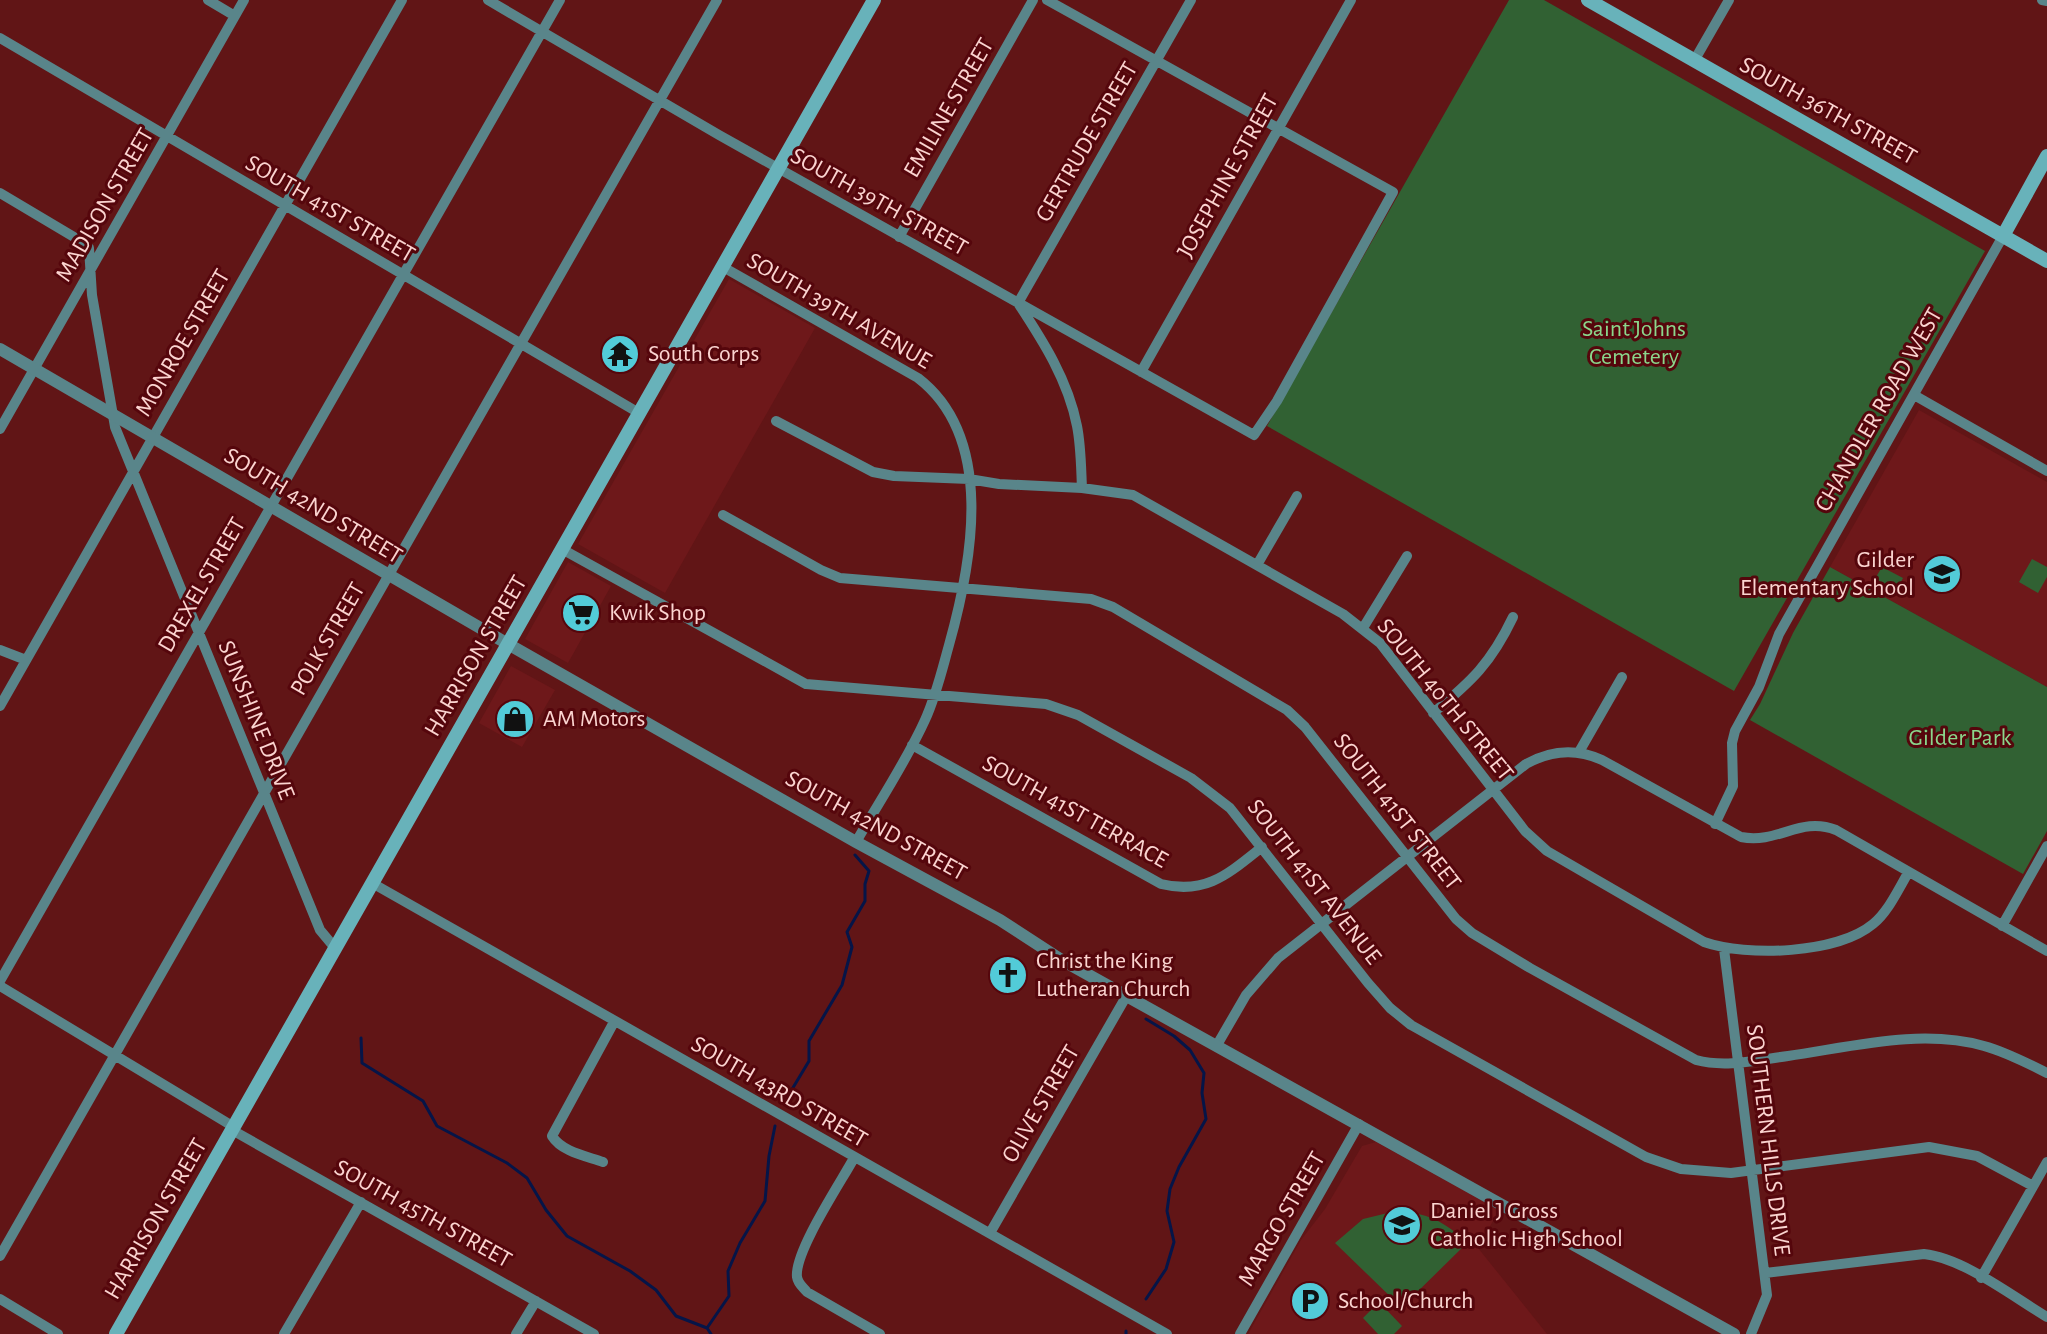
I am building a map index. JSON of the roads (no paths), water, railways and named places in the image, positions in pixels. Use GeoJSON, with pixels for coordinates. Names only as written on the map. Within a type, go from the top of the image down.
{"type":"FeatureCollection","features":[{"type":"Feature","properties":{"kind":"main road","name":"HARRISON STREET"},"geometry":{"type":"LineString","coordinates":[[116,1334],[874,0]]}},
{"type":"Feature","properties":{"kind":"main road","name":"SOUTH 36TH STREET"},"geometry":{"type":"LineString","coordinates":[[1588,0],[2047,261]]}},
{"type":"Feature","properties":{"kind":"main road","name":"CHANDLER ROAD WEST"},"geometry":{"type":"LineString","coordinates":[[2003,236],[2047,156]]}},
{"type":"Feature","properties":{"kind":"street"},"geometry":{"type":"LineString","coordinates":[[208,0],[235,16]]}},
{"type":"Feature","properties":{"kind":"street","name":"MADISON STREET"},"geometry":{"type":"LineString","coordinates":[[0,429],[244,0]]}},
{"type":"Feature","properties":{"kind":"street","name":"MONROE STREET"},"geometry":{"type":"LineString","coordinates":[[0,706],[402,0]]}},
{"type":"Feature","properties":{"kind":"street","name":"SOUTH 39TH STREET"},"geometry":{"type":"LineString","coordinates":[[488,0],[778,169],[1254,435],[1277,401],[1393,192],[1278,129]]}},
{"type":"Feature","properties":{"kind":"street","name":"DREXEL STREET"},"geometry":{"type":"LineString","coordinates":[[0,984],[560,0]]}},
{"type":"Feature","properties":{"kind":"street","name":"POLK STREET"},"geometry":{"type":"LineString","coordinates":[[0,1256],[717,0]]}},
{"type":"Feature","properties":{"kind":"street","name":"EMILINE STREET"},"geometry":{"type":"LineString","coordinates":[[899,237],[1033,0]]}},
{"type":"Feature","properties":{"kind":"street"},"geometry":{"type":"LineString","coordinates":[[1047,0],[1278,129]]}},
{"type":"Feature","properties":{"kind":"street","name":"GERTRUDE STREET"},"geometry":{"type":"LineString","coordinates":[[1018,303],[1191,0]]}},
{"type":"Feature","properties":{"kind":"street","name":"JOSEPHINE STREET"},"geometry":{"type":"LineString","coordinates":[[1141,372],[1351,0]]}},
{"type":"Feature","properties":{"kind":"street"},"geometry":{"type":"LineString","coordinates":[[1694,61],[1729,0]]}},
{"type":"Feature","properties":{"kind":"street","name":"SOUTH 41ST STREET"},"geometry":{"type":"LineString","coordinates":[[0,38],[639,413]]}},
{"type":"Feature","properties":{"kind":"street"},"geometry":{"type":"LineString","coordinates":[[0,193],[86,245],[89,248],[90,272]]}},
{"type":"Feature","properties":{"kind":"street","name":"CHANDLER ROAD WEST"},"geometry":{"type":"LineString","coordinates":[[1715,824],[1733,786],[1732,743],[1735,731],[1759,687],[1779,634],[2003,236]]}},
{"type":"Feature","properties":{"kind":"street","name":"SOUTH 39TH AVENUE"},"geometry":{"type":"LineString","coordinates":[[723,267],[906,369],[930,386],[959,431],[969,479],[972,540],[965,590],[935,696],[912,745],[856,842]]}},
{"type":"Feature","properties":{"kind":"street","name":"SUNSHINE DRIVE"},"geometry":{"type":"LineString","coordinates":[[90,272],[115,427],[320,930],[335,948]]}},
{"type":"Feature","properties":{"kind":"street"},"geometry":{"type":"LineString","coordinates":[[1018,303],[1062,378],[1077,424],[1082,488]]}},
{"type":"Feature","properties":{"kind":"street","name":"SOUTH 42ND STREET"},"geometry":{"type":"LineString","coordinates":[[0,349],[387,575],[856,842],[1000,920],[1060,959],[1734,1334]]}},
{"type":"Feature","properties":{"kind":"street"},"geometry":{"type":"LineString","coordinates":[[1914,395],[2047,471]]}},
{"type":"Feature","properties":{"kind":"street","name":"SOUTH 40TH STREET"},"geometry":{"type":"LineString","coordinates":[[776,421],[873,472],[1082,488],[1133,495],[1363,628],[1380,643],[1525,831],[1547,851],[1704,942],[1724,949],[1756,951],[1815,946],[1858,935],[1876,922],[1908,873]]}},
{"type":"Feature","properties":{"kind":"street"},"geometry":{"type":"LineString","coordinates":[[1257,565],[1297,496]]}},
{"type":"Feature","properties":{"kind":"street","name":"SOUTH 41ST STREET"},"geometry":{"type":"LineString","coordinates":[[723,515],[840,578],[1091,599],[1113,607],[1287,710],[1305,727],[1456,919],[1472,933],[1685,1055],[1711,1064],[1738,1063],[1898,1040],[1933,1038],[1983,1045],[2047,1073]]}},
{"type":"Feature","properties":{"kind":"street","name":"SOUTH 41ST AVENUE"},"geometry":{"type":"LineString","coordinates":[[562,549],[806,684],[1046,704],[1078,715],[1212,792],[1230,808],[1390,1008],[1411,1025],[1646,1157],[1696,1172],[1731,1173],[1929,1147],[1977,1156],[2033,1186]]}},
{"type":"Feature","properties":{"kind":"street"},"geometry":{"type":"LineString","coordinates":[[1363,628],[1407,556]]}},
{"type":"Feature","properties":{"kind":"street"},"geometry":{"type":"LineString","coordinates":[[1433,713],[1483,669],[1513,617]]}},
{"type":"Feature","properties":{"kind":"street"},"geometry":{"type":"LineString","coordinates":[[0,650],[26,660]]}},
{"type":"Feature","properties":{"kind":"street"},"geometry":{"type":"LineString","coordinates":[[1579,752],[1622,677]]}},
{"type":"Feature","properties":{"kind":"street","name":"SOUTH 41ST TERRACE"},"geometry":{"type":"LineString","coordinates":[[912,745],[1161,884],[1193,888],[1212,883],[1262,847]]}},
{"type":"Feature","properties":{"kind":"street"},"geometry":{"type":"LineString","coordinates":[[1217,1045],[1258,978],[1278,958],[1540,756],[1563,751],[1579,752],[1602,760],[1741,837],[1763,839],[1816,824],[1824,826],[2047,951]]}},
{"type":"Feature","properties":{"kind":"street"},"geometry":{"type":"LineString","coordinates":[[2002,926],[2047,846]]}},
{"type":"Feature","properties":{"kind":"street","name":"SOUTH 43RD STREET"},"geometry":{"type":"LineString","coordinates":[[372,883],[1167,1334]]}},
{"type":"Feature","properties":{"kind":"street","name":"SOUTHERN HILLS DRIVE"},"geometry":{"type":"LineString","coordinates":[[1724,949],[1767,1295],[1751,1334]]}},
{"type":"Feature","properties":{"kind":"street","name":"SOUTH 45TH STREET"},"geometry":{"type":"LineString","coordinates":[[0,984],[233,1128],[594,1334]]}},
{"type":"Feature","properties":{"kind":"street","name":"OLIVE STREET"},"geometry":{"type":"LineString","coordinates":[[990,1233],[1127,995]]}},
{"type":"Feature","properties":{"kind":"street"},"geometry":{"type":"LineString","coordinates":[[603,1162],[572,1151],[557,1143],[552,1136],[614,1022]]}},
{"type":"Feature","properties":{"kind":"street","name":"MARGO STREET"},"geometry":{"type":"LineString","coordinates":[[1240,1334],[1359,1124]]}},
{"type":"Feature","properties":{"kind":"street"},"geometry":{"type":"LineString","coordinates":[[854,1158],[806,1244],[797,1275],[807,1292],[880,1334]]}},
{"type":"Feature","properties":{"kind":"street"},"geometry":{"type":"LineString","coordinates":[[1981,1278],[2047,1162]]}},
{"type":"Feature","properties":{"kind":"street"},"geometry":{"type":"LineString","coordinates":[[284,1334],[361,1202]]}},
{"type":"Feature","properties":{"kind":"street"},"geometry":{"type":"LineString","coordinates":[[1765,1273],[1924,1254],[1945,1258],[2047,1317]]}},
{"type":"Feature","properties":{"kind":"street"},"geometry":{"type":"LineString","coordinates":[[0,1299],[58,1334]]}},
{"type":"Feature","properties":{"kind":"street"},"geometry":{"type":"LineString","coordinates":[[516,1334],[536,1301]]}},
{"type":"Feature","properties":{"kind":"waterway"},"geometry":{"type":"LineString","coordinates":[[788,1096],[809,1061],[809,1041],[842,985],[852,947],[847,932],[865,901],[869,871],[855,855]]}},
{"type":"Feature","properties":{"kind":"waterway"},"geometry":{"type":"LineString","coordinates":[[1146,1019],[1190,1050],[1204,1073],[1202,1093],[1206,1119],[1170,1189],[1167,1211],[1174,1242],[1166,1269],[1146,1299]]}},
{"type":"Feature","properties":{"kind":"waterway"},"geometry":{"type":"LineString","coordinates":[[361,1038],[362,1063],[423,1101],[437,1126],[507,1163],[527,1178],[546,1210],[567,1236],[630,1271],[656,1290],[676,1316],[707,1328],[711,1334]]}},
{"type":"Feature","properties":{"kind":"waterway"},"geometry":{"type":"LineString","coordinates":[[707,1328],[729,1296],[728,1271],[740,1243],[765,1201],[775,1126]]}},
{"type":"Feature","properties":{"kind":"place","name":"South Corps"},"geometry":{"type":"Point","coordinates":[620,354]}},
{"type":"Feature","properties":{"kind":"place","name":"Gilder Elementary School"},"geometry":{"type":"Point","coordinates":[1942,574]}},
{"type":"Feature","properties":{"kind":"place","name":"Kwik Shop"},"geometry":{"type":"Point","coordinates":[581,613]}},
{"type":"Feature","properties":{"kind":"place","name":"AM Motors"},"geometry":{"type":"Point","coordinates":[515,719]}},
{"type":"Feature","properties":{"kind":"place","name":"Christ the King Lutheran Church"},"geometry":{"type":"Point","coordinates":[1008,975]}},
{"type":"Feature","properties":{"kind":"place","name":"Daniel J Gross Catholic High School"},"geometry":{"type":"Point","coordinates":[1402,1225]}},
{"type":"Feature","properties":{"kind":"place","name":"School/Church"},"geometry":{"type":"Point","coordinates":[1310,1301]}},
{"type":"Feature","properties":{"kind":"park label","name":"Saint Johns Cemetery"},"geometry":{"type":"Point","coordinates":[1634,343]}},
{"type":"Feature","properties":{"kind":"park label","name":"Gilder Park"},"geometry":{"type":"Point","coordinates":[1960,738]}}]}
